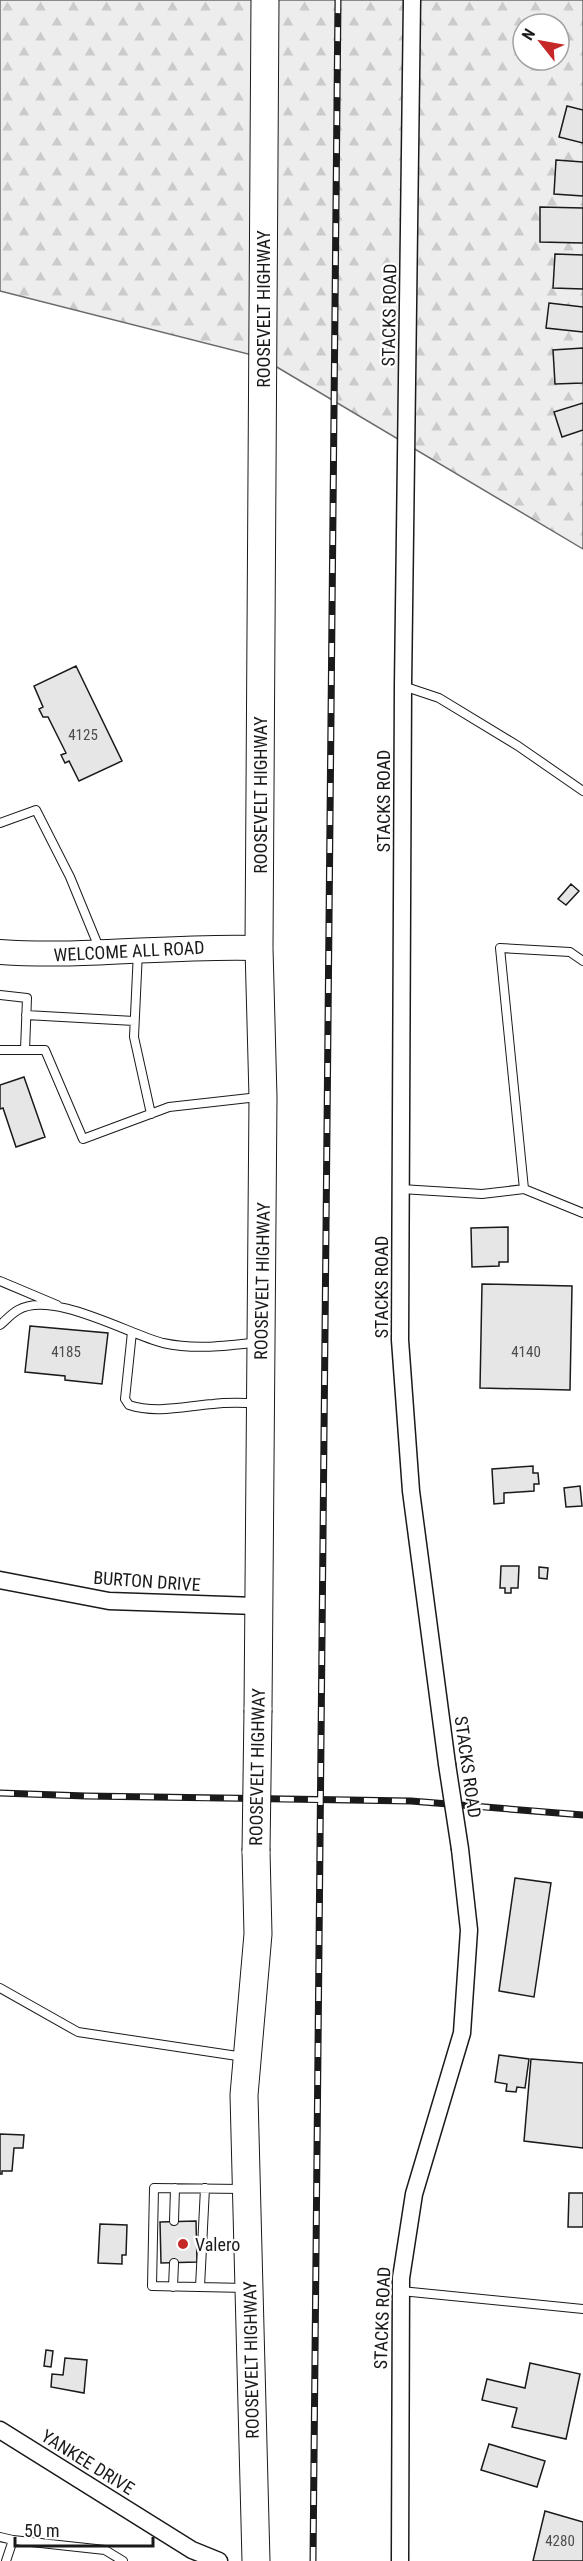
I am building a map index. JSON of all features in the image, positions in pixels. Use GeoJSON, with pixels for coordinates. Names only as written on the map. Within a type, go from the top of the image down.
{"type":"FeatureCollection","features":[{"type":"Feature","properties":{"kind":"main road","name":"ROOSEVELT HIGHWAY"},"geometry":{"type":"LineString","coordinates":[[256,2561],[244,2095],[258,1934],[256,1851],[263,1097],[259,948],[265,0]]}},
{"type":"Feature","properties":{"kind":"street","name":"STACKS ROAD"},"geometry":{"type":"LineString","coordinates":[[400,2561],[400,2291],[414,2194],[462,2033],[469,1930],[411,1491],[400,1340],[403,686],[412,0]]}},
{"type":"Feature","properties":{"kind":"street","name":"WELCOME ALL ROAD"},"geometry":{"type":"LineString","coordinates":[[0,952],[37,954],[224,946],[259,948]]}},
{"type":"Feature","properties":{"kind":"street","name":"BURTON DRIVE"},"geometry":{"type":"LineString","coordinates":[[0,1580],[109,1601],[258,1606]]}},
{"type":"Feature","properties":{"kind":"street","name":"YANKEE DRIVE"},"geometry":{"type":"LineString","coordinates":[[0,2430],[192,2550],[219,2561]]}},
{"type":"Feature","properties":{"kind":"street"},"geometry":{"type":"LineString","coordinates":[[238,2561],[256,2561]]}},
{"type":"Feature","properties":{"kind":"lane"},"geometry":{"type":"LineString","coordinates":[[403,686],[439,698],[518,746],[583,791]]}},
{"type":"Feature","properties":{"kind":"lane"},"geometry":{"type":"LineString","coordinates":[[0,823],[36,810],[70,877],[101,953]]}},
{"type":"Feature","properties":{"kind":"lane"},"geometry":{"type":"LineString","coordinates":[[524,1190],[500,948],[570,952],[583,961]]}},
{"type":"Feature","properties":{"kind":"lane"},"geometry":{"type":"LineString","coordinates":[[138,951],[134,1037],[152,1114]]}},
{"type":"Feature","properties":{"kind":"lane"},"geometry":{"type":"LineString","coordinates":[[0,994],[27,999],[25,1050]]}},
{"type":"Feature","properties":{"kind":"lane"},"geometry":{"type":"LineString","coordinates":[[26,1015],[134,1021]]}},
{"type":"Feature","properties":{"kind":"lane"},"geometry":{"type":"LineString","coordinates":[[0,1050],[45,1050],[83,1139],[169,1107],[263,1097]]}},
{"type":"Feature","properties":{"kind":"lane"},"geometry":{"type":"LineString","coordinates":[[401,1189],[482,1194],[524,1190],[583,1213]]}},
{"type":"Feature","properties":{"kind":"lane"},"geometry":{"type":"LineString","coordinates":[[0,1281],[66,1309],[114,1323],[162,1342],[192,1348],[262,1341]]}},
{"type":"Feature","properties":{"kind":"lane"},"geometry":{"type":"LineString","coordinates":[[0,1325],[19,1310],[32,1306],[66,1309]]}},
{"type":"Feature","properties":{"kind":"lane"},"geometry":{"type":"LineString","coordinates":[[132,1332],[125,1399],[129,1405],[138,1408],[167,1410],[217,1403],[259,1403]]}},
{"type":"Feature","properties":{"kind":"lane"},"geometry":{"type":"LineString","coordinates":[[0,1988],[78,2032],[248,2058]]}},
{"type":"Feature","properties":{"kind":"lane"},"geometry":{"type":"LineString","coordinates":[[247,2189],[154,2188],[152,2286],[249,2288]]}},
{"type":"Feature","properties":{"kind":"lane"},"geometry":{"type":"LineString","coordinates":[[174,2222],[175,2188]]}},
{"type":"Feature","properties":{"kind":"lane"},"geometry":{"type":"LineString","coordinates":[[200,2288],[205,2188]]}},
{"type":"Feature","properties":{"kind":"lane"},"geometry":{"type":"LineString","coordinates":[[173,2287],[174,2263]]}},
{"type":"Feature","properties":{"kind":"lane"},"geometry":{"type":"LineString","coordinates":[[400,2291],[583,2309]]}},
{"type":"Feature","properties":{"kind":"lane"},"geometry":{"type":"LineString","coordinates":[[0,2537],[105,2550],[123,2561]]}},
{"type":"Feature","properties":{"kind":"lane"},"geometry":{"type":"LineString","coordinates":[[6,2561],[13,2540]]}},
{"type":"Feature","properties":{"kind":"green space"},"geometry":{"type":"Polygon","coordinates":[[[0,0],[583,0],[583,549],[260,357],[0,291],[0,0]]]}},
{"type":"Feature","properties":{"kind":"building"},"geometry":{"type":"Polygon","coordinates":[[[567,106],[583,110],[583,143],[559,137],[567,106]]]}},
{"type":"Feature","properties":{"kind":"building"},"geometry":{"type":"Polygon","coordinates":[[[556,160],[583,162],[583,196],[554,194],[556,160]]]}},
{"type":"Feature","properties":{"kind":"building"},"geometry":{"type":"Polygon","coordinates":[[[540,207],[583,208],[583,243],[540,242],[540,207]]]}},
{"type":"Feature","properties":{"kind":"building"},"geometry":{"type":"Polygon","coordinates":[[[555,254],[583,255],[583,289],[553,288],[555,254]]]}},
{"type":"Feature","properties":{"kind":"building"},"geometry":{"type":"Polygon","coordinates":[[[549,303],[583,307],[583,332],[546,328],[549,303]]]}},
{"type":"Feature","properties":{"kind":"building"},"geometry":{"type":"Polygon","coordinates":[[[583,348],[583,383],[555,384],[553,350],[583,348]]]}},
{"type":"Feature","properties":{"kind":"building"},"geometry":{"type":"Polygon","coordinates":[[[583,403],[583,430],[562,437],[554,412],[583,403]]]}},
{"type":"Feature","properties":{"kind":"building"},"geometry":{"type":"Polygon","coordinates":[[[76,666],[122,761],[79,781],[69,761],[65,763],[61,755],[66,753],[48,717],[43,717],[39,709],[43,707],[34,686],[76,666]]]}},
{"type":"Feature","properties":{"kind":"building"},"geometry":{"type":"Polygon","coordinates":[[[571,884],[579,891],[566,905],[558,899],[571,884]]]}},
{"type":"Feature","properties":{"kind":"building"},"geometry":{"type":"Polygon","coordinates":[[[24,1077],[45,1137],[16,1147],[3,1108],[0,1109],[0,1085],[24,1077]]]}},
{"type":"Feature","properties":{"kind":"building"},"geometry":{"type":"Polygon","coordinates":[[[508,1227],[508,1262],[499,1262],[499,1266],[472,1267],[471,1228],[508,1227]]]}},
{"type":"Feature","properties":{"kind":"building"},"geometry":{"type":"Polygon","coordinates":[[[482,1284],[572,1286],[570,1390],[480,1388],[482,1284]]]}},
{"type":"Feature","properties":{"kind":"building"},"geometry":{"type":"Polygon","coordinates":[[[30,1326],[108,1333],[102,1384],[65,1380],[65,1376],[25,1372],[30,1326]]]}},
{"type":"Feature","properties":{"kind":"building"},"geometry":{"type":"Polygon","coordinates":[[[533,1466],[533,1473],[538,1473],[539,1484],[534,1484],[534,1491],[504,1493],[504,1503],[494,1504],[492,1469],[533,1466]]]}},
{"type":"Feature","properties":{"kind":"building"},"geometry":{"type":"Polygon","coordinates":[[[580,1486],[582,1506],[566,1507],[564,1488],[580,1486]]]}},
{"type":"Feature","properties":{"kind":"building"},"geometry":{"type":"Polygon","coordinates":[[[501,1566],[519,1566],[518,1588],[511,1588],[511,1593],[505,1593],[505,1588],[500,1588],[501,1566]]]}},
{"type":"Feature","properties":{"kind":"building"},"geometry":{"type":"Polygon","coordinates":[[[539,1567],[548,1568],[547,1579],[539,1578],[539,1567]]]}},
{"type":"Feature","properties":{"kind":"building"},"geometry":{"type":"Polygon","coordinates":[[[515,1878],[551,1883],[534,1997],[499,1991],[515,1878]]]}},
{"type":"Feature","properties":{"kind":"building"},"geometry":{"type":"Polygon","coordinates":[[[499,2055],[529,2059],[525,2088],[517,2087],[516,2092],[506,2091],[507,2084],[495,2082],[499,2055]]]}},
{"type":"Feature","properties":{"kind":"building"},"geometry":{"type":"Polygon","coordinates":[[[531,2059],[583,2063],[583,2148],[524,2141],[531,2059]]]}},
{"type":"Feature","properties":{"kind":"building"},"geometry":{"type":"Polygon","coordinates":[[[0,2134],[24,2135],[23,2148],[14,2148],[12,2171],[2,2171],[2,2174],[0,2174],[0,2134]]]}},
{"type":"Feature","properties":{"kind":"building"},"geometry":{"type":"Polygon","coordinates":[[[569,2193],[583,2193],[583,2227],[568,2227],[569,2193]]]}},
{"type":"Feature","properties":{"kind":"building"},"geometry":{"type":"Polygon","coordinates":[[[196,2221],[197,2262],[161,2263],[160,2222],[196,2221]]]}},
{"type":"Feature","properties":{"kind":"building"},"geometry":{"type":"Polygon","coordinates":[[[100,2224],[127,2225],[126,2255],[122,2255],[122,2264],[98,2263],[100,2224]]]}},
{"type":"Feature","properties":{"kind":"building"},"geometry":{"type":"Polygon","coordinates":[[[46,2350],[53,2351],[51,2367],[44,2366],[46,2350]]]}},
{"type":"Feature","properties":{"kind":"building"},"geometry":{"type":"Polygon","coordinates":[[[65,2358],[87,2360],[84,2393],[51,2387],[52,2374],[63,2375],[65,2358]]]}},
{"type":"Feature","properties":{"kind":"building"},"geometry":{"type":"Polygon","coordinates":[[[530,2363],[580,2374],[566,2439],[512,2427],[517,2408],[482,2400],[487,2379],[525,2388],[530,2363]]]}},
{"type":"Feature","properties":{"kind":"building"},"geometry":{"type":"Polygon","coordinates":[[[489,2444],[545,2461],[537,2487],[481,2470],[489,2444]]]}},
{"type":"Feature","properties":{"kind":"building"},"geometry":{"type":"Polygon","coordinates":[[[545,2511],[583,2522],[583,2561],[533,2561],[545,2511]]]}},
{"type":"Feature","properties":{"kind":"railway"},"geometry":{"type":"LineString","coordinates":[[313,2561],[338,0]]}},
{"type":"Feature","properties":{"kind":"railway"},"geometry":{"type":"LineString","coordinates":[[0,1793],[411,1801],[583,1815]]}},
{"type":"Feature","properties":{"kind":"place","name":"Valero"},"geometry":{"type":"Point","coordinates":[183,2244]}}]}
